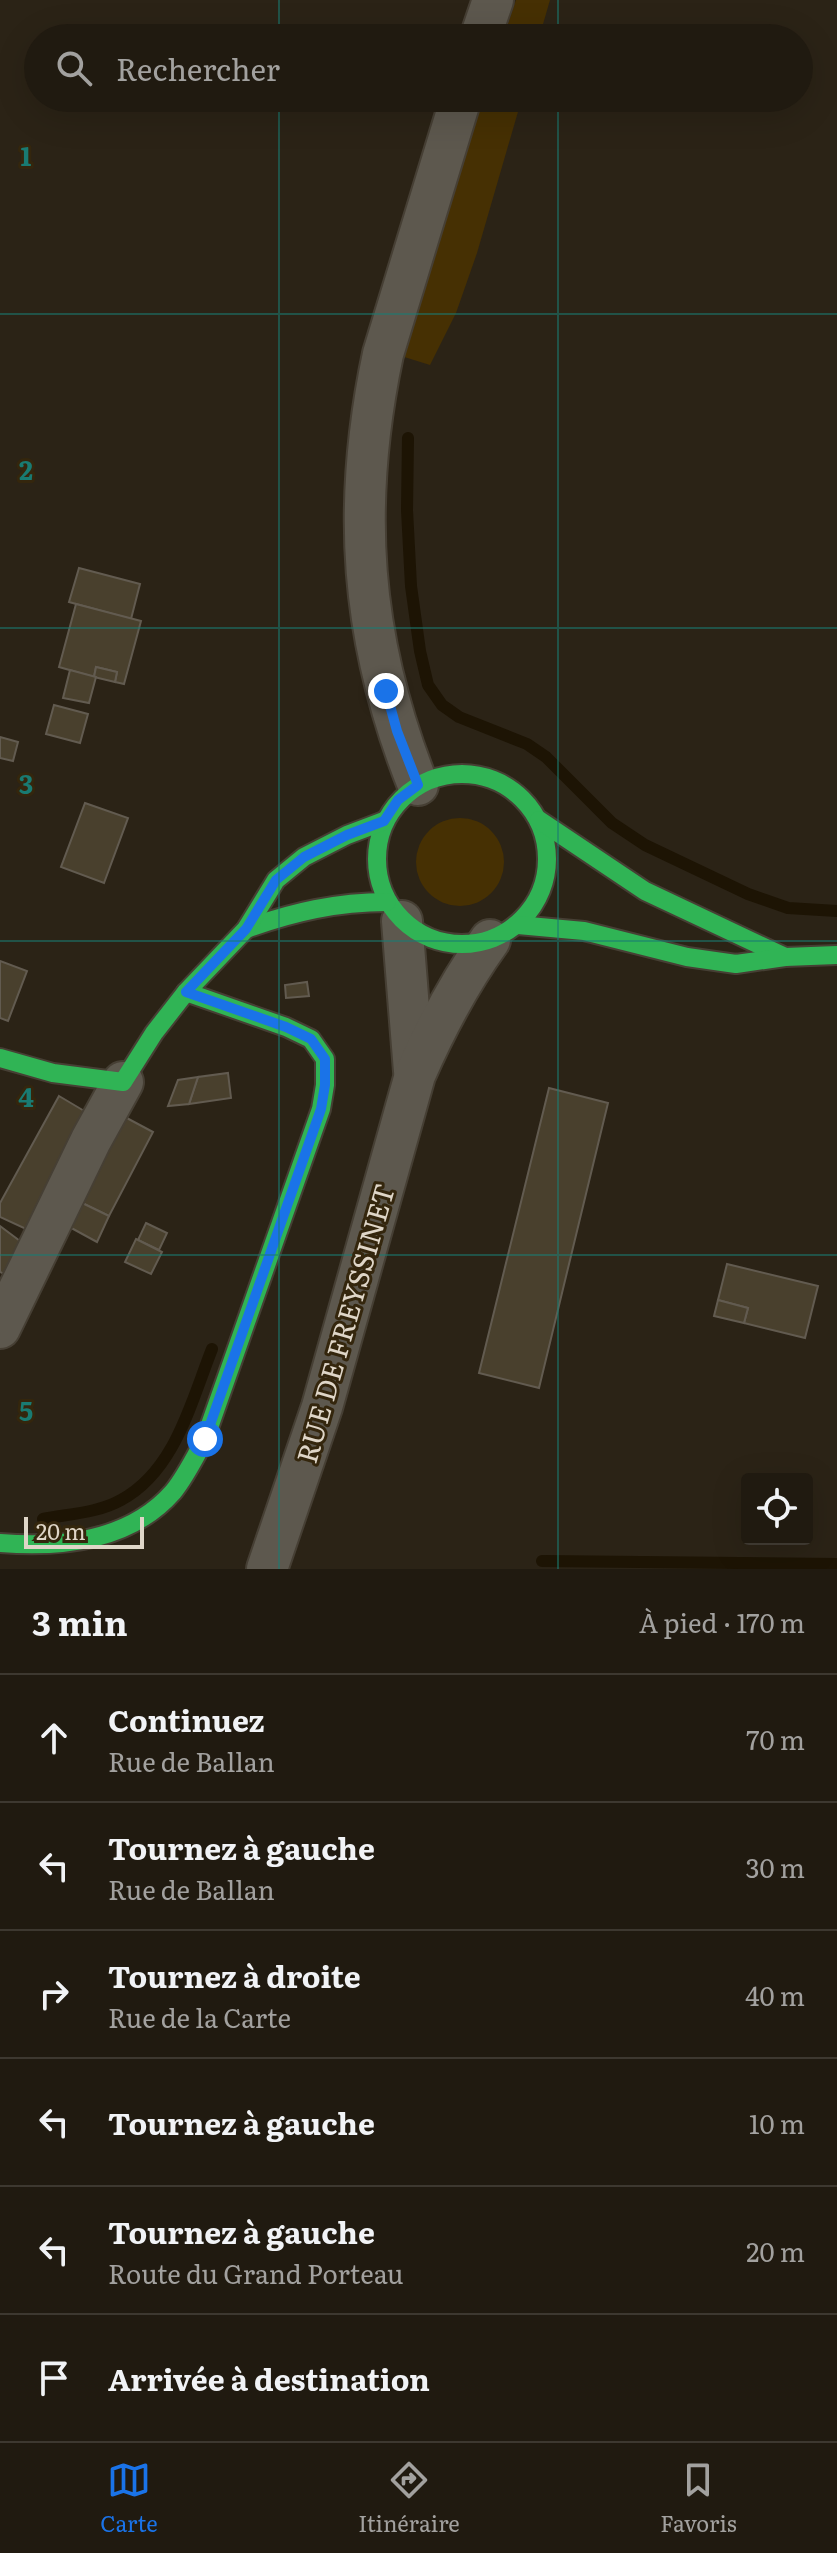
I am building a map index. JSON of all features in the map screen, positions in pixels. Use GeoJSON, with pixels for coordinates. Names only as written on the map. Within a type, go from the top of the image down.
{"type":"FeatureCollection","features":[{"type":"Feature","properties":{"kind":"street"},"geometry":{"type":"LineString","coordinates":[[485,24],[493,0]]}},
{"type":"Feature","properties":{"kind":"street"},"geometry":{"type":"LineString","coordinates":[[418,785],[397,731],[369,609],[365,557],[366,480],[375,391],[383,354],[457,112]]}},
{"type":"Feature","properties":{"kind":"street"},"geometry":{"type":"LineString","coordinates":[[473,773],[500,781],[523,797],[539,820],[548,857],[546,870],[541,894],[504,932],[452,997],[415,1075],[394,912],[377,876],[376,848],[384,821],[398,800],[418,785],[444,775],[473,773]]}},
{"type":"Feature","properties":{"kind":"street"},"geometry":{"type":"LineString","coordinates":[[539,820],[645,891],[785,957]]}},
{"type":"Feature","properties":{"kind":"street"},"geometry":{"type":"LineString","coordinates":[[0,1328],[91,1140],[154,1033],[186,992],[246,929],[276,880],[304,857],[347,835],[384,821]]}},
{"type":"Feature","properties":{"kind":"street"},"geometry":{"type":"LineString","coordinates":[[246,929],[316,905],[354,902],[394,912],[428,938],[458,945],[504,932],[584,931],[687,957],[736,964],[785,957],[837,955]]}},
{"type":"Feature","properties":{"kind":"street"},"geometry":{"type":"LineString","coordinates":[[0,1543],[30,1546],[74,1544],[115,1532],[166,1500],[187,1473],[205,1439],[321,1109],[325,1059],[311,1039],[286,1027],[186,992]]}},
{"type":"Feature","properties":{"kind":"street"},"geometry":{"type":"LineString","coordinates":[[0,1058],[53,1073],[123,1082]]}},
{"type":"Feature","properties":{"kind":"street","name":"RUE DE FREYSSINET"},"geometry":{"type":"LineString","coordinates":[[267,1569],[322,1407],[415,1075]]}},
{"type":"Feature","properties":{"kind":"shaded area"},"geometry":{"type":"Polygon","coordinates":[[[516,0],[550,0],[543,24],[508,24],[516,0]]]}},
{"type":"Feature","properties":{"kind":"shaded area"},"geometry":{"type":"Polygon","coordinates":[[[477,112],[518,112],[477,253],[456,313],[430,365],[401,356],[442,213],[477,112]]]}},
{"type":"Feature","properties":{"kind":"shaded area"},"geometry":{"type":"Polygon","coordinates":[[[460,818],[477,822],[491,831],[500,845],[504,862],[500,879],[491,893],[477,902],[460,906],[443,902],[429,893],[420,879],[416,862],[420,845],[429,831],[443,822],[460,818]]]}},
{"type":"Feature","properties":{"kind":"building"},"geometry":{"type":"Polygon","coordinates":[[[79,568],[140,584],[131,619],[69,602],[79,568]]]}},
{"type":"Feature","properties":{"kind":"building"},"geometry":{"type":"Polygon","coordinates":[[[76,604],[141,621],[124,684],[115,682],[117,672],[96,667],[94,677],[59,667],[76,604]]]}},
{"type":"Feature","properties":{"kind":"building"},"geometry":{"type":"Polygon","coordinates":[[[96,667],[117,672],[115,682],[94,677],[96,667]]]}},
{"type":"Feature","properties":{"kind":"building"},"geometry":{"type":"Polygon","coordinates":[[[70,670],[96,677],[89,703],[63,698],[70,670]]]}},
{"type":"Feature","properties":{"kind":"building"},"geometry":{"type":"Polygon","coordinates":[[[54,705],[88,714],[80,743],[46,734],[54,705]]]}},
{"type":"Feature","properties":{"kind":"building"},"geometry":{"type":"Polygon","coordinates":[[[0,737],[18,742],[13,761],[0,758],[0,737]]]}},
{"type":"Feature","properties":{"kind":"building"},"geometry":{"type":"Polygon","coordinates":[[[85,803],[128,818],[104,883],[61,867],[85,803]]]}},
{"type":"Feature","properties":{"kind":"building"},"geometry":{"type":"Polygon","coordinates":[[[0,961],[27,971],[8,1021],[0,1018],[0,961]]]}},
{"type":"Feature","properties":{"kind":"building"},"geometry":{"type":"Polygon","coordinates":[[[307,982],[309,996],[286,998],[285,985],[307,982]]]}},
{"type":"Feature","properties":{"kind":"building"},"geometry":{"type":"Polygon","coordinates":[[[228,1073],[231,1098],[189,1104],[198,1077],[228,1073]]]}},
{"type":"Feature","properties":{"kind":"building"},"geometry":{"type":"Polygon","coordinates":[[[198,1077],[189,1104],[168,1106],[178,1080],[198,1077]]]}},
{"type":"Feature","properties":{"kind":"building"},"geometry":{"type":"Polygon","coordinates":[[[549,1088],[608,1103],[539,1388],[479,1373],[549,1088]]]}},
{"type":"Feature","properties":{"kind":"building"},"geometry":{"type":"Polygon","coordinates":[[[59,1096],[91,1115],[26,1229],[0,1217],[0,1203],[59,1096]]]}},
{"type":"Feature","properties":{"kind":"building"},"geometry":{"type":"Polygon","coordinates":[[[123,1116],[153,1132],[109,1216],[76,1200],[123,1116]]]}},
{"type":"Feature","properties":{"kind":"building"},"geometry":{"type":"Polygon","coordinates":[[[76,1200],[109,1216],[97,1242],[64,1224],[76,1200]]]}},
{"type":"Feature","properties":{"kind":"building"},"geometry":{"type":"Polygon","coordinates":[[[146,1223],[167,1233],[159,1250],[138,1240],[146,1223]]]}},
{"type":"Feature","properties":{"kind":"building"},"geometry":{"type":"Polygon","coordinates":[[[0,1226],[24,1244],[6,1275],[0,1272],[0,1226]]]}},
{"type":"Feature","properties":{"kind":"building"},"geometry":{"type":"Polygon","coordinates":[[[136,1239],[162,1252],[151,1274],[125,1262],[136,1239]]]}},
{"type":"Feature","properties":{"kind":"building"},"geometry":{"type":"Polygon","coordinates":[[[727,1264],[818,1286],[805,1338],[744,1323],[748,1308],[718,1300],[727,1264]]]}},
{"type":"Feature","properties":{"kind":"building"},"geometry":{"type":"Polygon","coordinates":[[[718,1300],[748,1308],[744,1323],[714,1316],[718,1300]]]}},
{"type":"Feature","properties":{"kind":"waterway"},"geometry":{"type":"LineString","coordinates":[[408,438],[407,510],[411,586],[428,685],[442,705],[459,717],[527,744],[546,757],[612,823],[645,845],[748,894],[788,908],[837,911]]}},
{"type":"Feature","properties":{"kind":"waterway"},"geometry":{"type":"LineString","coordinates":[[43,1519],[103,1508],[140,1487],[155,1472],[179,1434],[212,1349]]}},
{"type":"Feature","properties":{"kind":"waterway"},"geometry":{"type":"LineString","coordinates":[[542,1561],[837,1564]]}},
{"type":"Feature","properties":{"kind":"traffic: fast"},"geometry":{"type":"LineString","coordinates":[[462,774],[495,780],[522,799],[541,826],[547,859],[541,892],[522,919],[495,938],[462,944],[429,938],[402,919],[383,892],[377,859],[383,826],[402,799],[429,780],[462,774]]}},
{"type":"Feature","properties":{"kind":"traffic: fast"},"geometry":{"type":"LineString","coordinates":[[539,820],[645,891],[785,957]]}},
{"type":"Feature","properties":{"kind":"traffic: fast"},"geometry":{"type":"LineString","coordinates":[[0,1058],[53,1073],[123,1082],[154,1033],[186,992],[246,929],[276,880],[304,857],[347,835],[384,821]]}},
{"type":"Feature","properties":{"kind":"traffic: fast"},"geometry":{"type":"LineString","coordinates":[[246,929],[315,909],[387,902]]}},
{"type":"Feature","properties":{"kind":"traffic: fast"},"geometry":{"type":"LineString","coordinates":[[518,925],[584,931],[687,957],[736,964],[785,957],[837,955]]}},
{"type":"Feature","properties":{"kind":"traffic: fast"},"geometry":{"type":"LineString","coordinates":[[0,1543],[70,1542],[115,1531],[156,1508],[178,1486],[205,1439],[321,1109],[325,1059],[311,1039],[286,1027],[186,992]]}},
{"type":"Feature","properties":{"kind":"route"},"geometry":{"type":"LineString","coordinates":[[205,1439],[321,1109],[325,1059],[311,1039],[286,1027],[186,992],[211,962],[246,929],[276,880],[304,857],[347,835],[384,821],[398,800],[418,785],[397,731],[386,691]]}}]}
